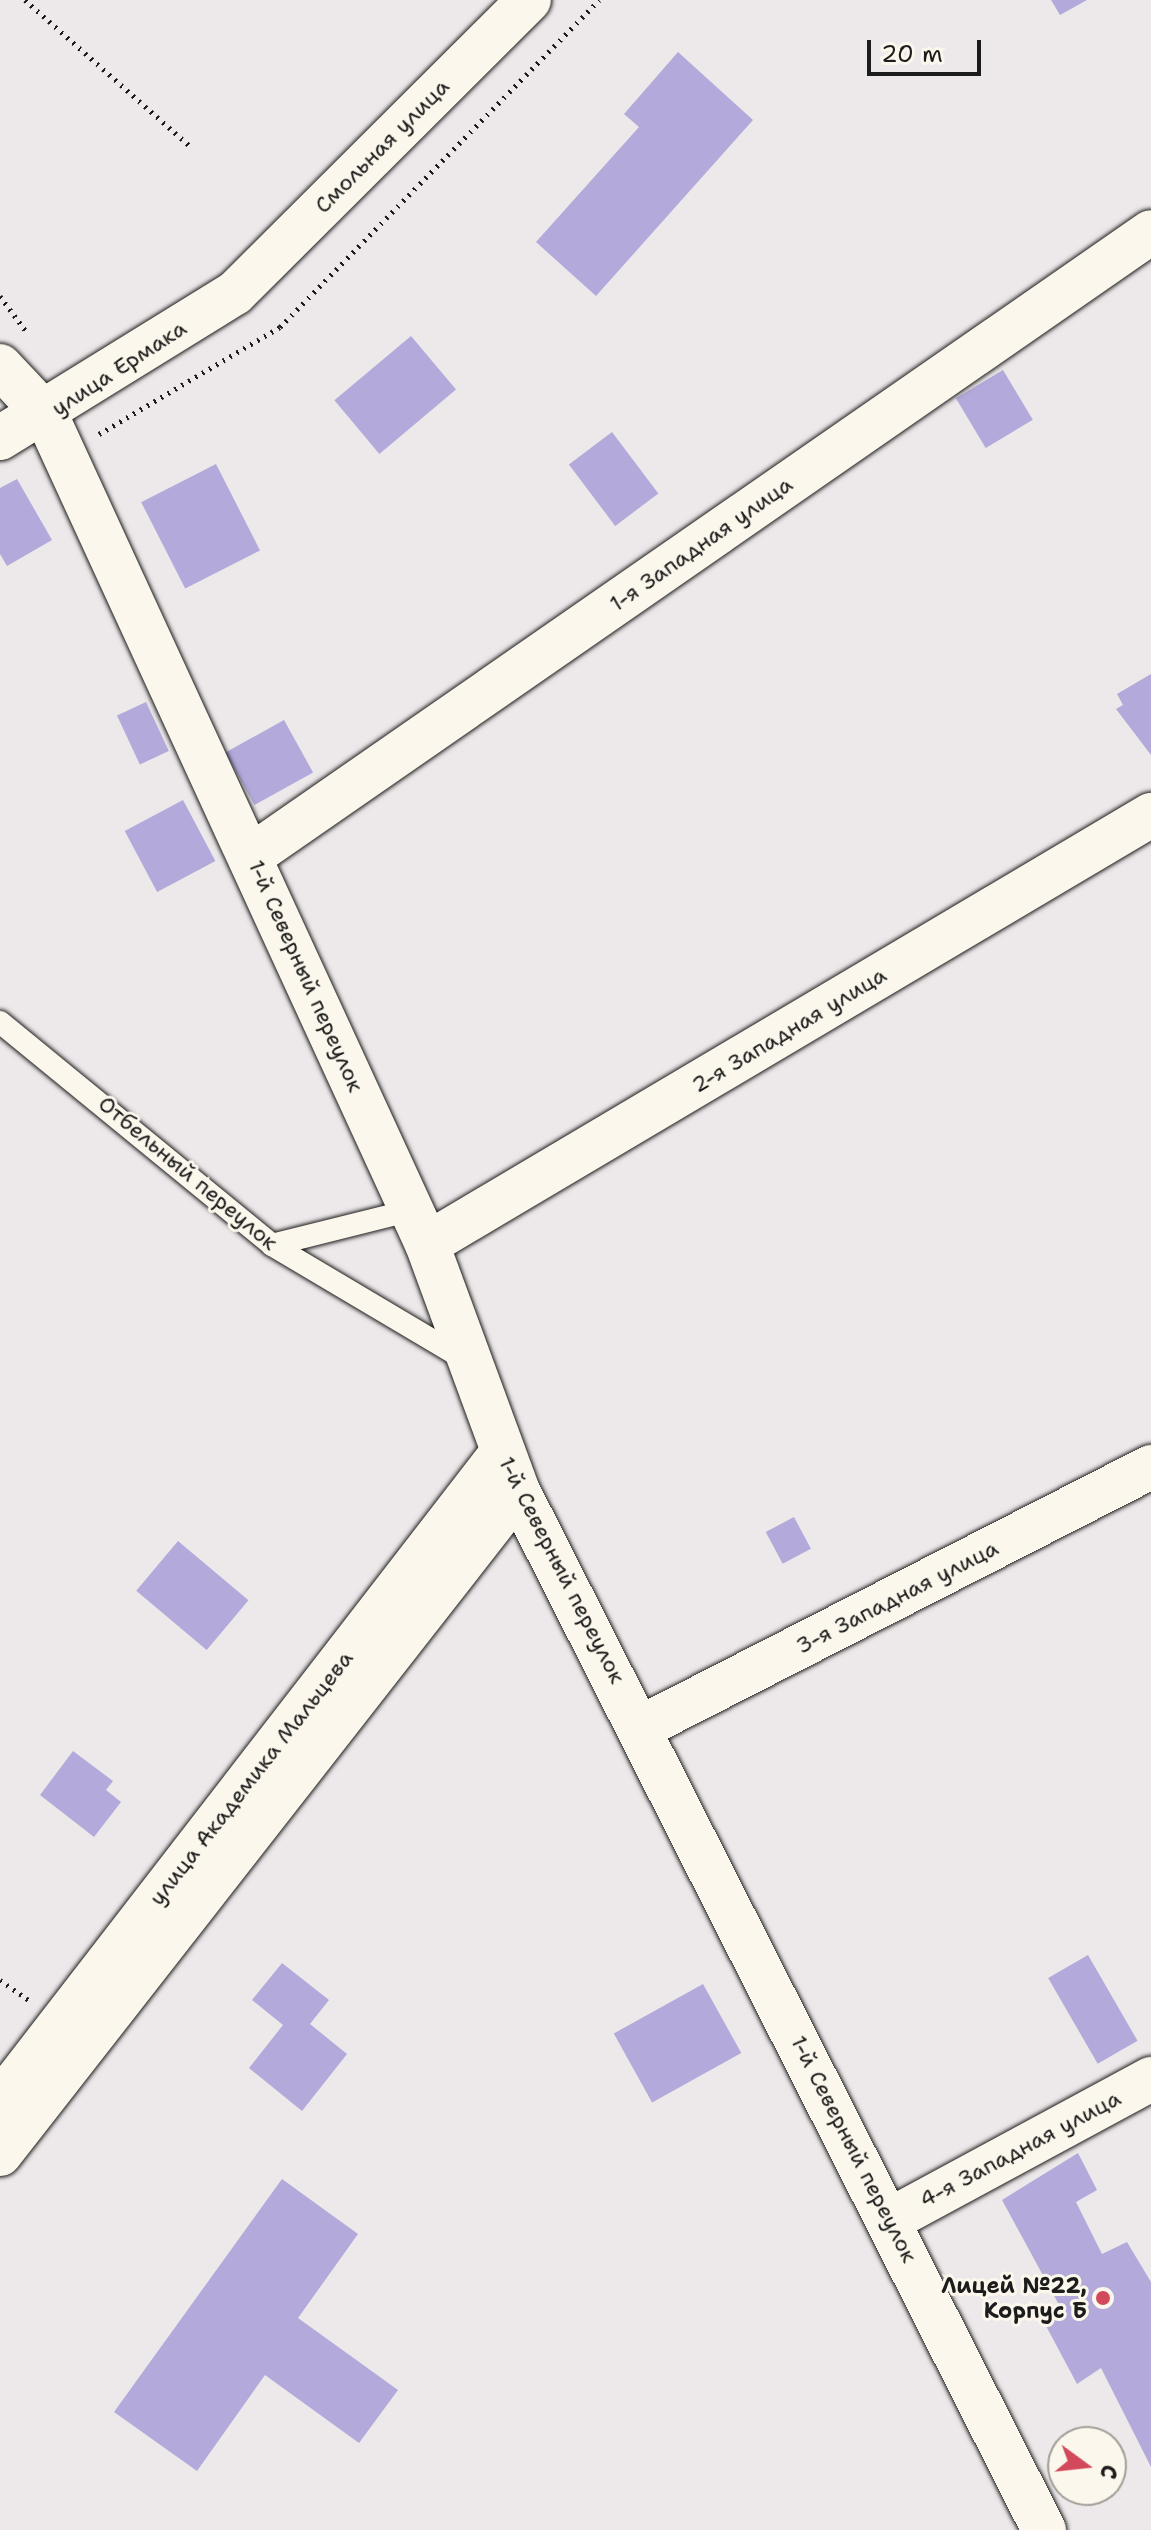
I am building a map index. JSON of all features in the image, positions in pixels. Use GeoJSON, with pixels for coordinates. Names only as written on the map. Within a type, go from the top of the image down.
{"type":"FeatureCollection","features":[{"type":"Feature","properties":{"kind":"street","name":"Смольная улица"},"geometry":{"type":"LineString","coordinates":[[235,293],[529,0]]}},
{"type":"Feature","properties":{"kind":"street","name":"1-я Западная улица"},"geometry":{"type":"LineString","coordinates":[[251,856],[1151,232]]}},
{"type":"Feature","properties":{"kind":"street","name":"улица Ермака"},"geometry":{"type":"LineString","coordinates":[[0,438],[46,415],[235,293]]}},
{"type":"Feature","properties":{"kind":"street","name":"1-й Северный переулок"},"geometry":{"type":"LineString","coordinates":[[0,366],[46,415],[251,856],[420,1227],[510,1472],[642,1727],[1044,2530]]}},
{"type":"Feature","properties":{"kind":"street","name":"2-я Западная улица"},"geometry":{"type":"LineString","coordinates":[[420,1227],[1151,815]]}},
{"type":"Feature","properties":{"kind":"street","name":"3-я Западная улица"},"geometry":{"type":"LineString","coordinates":[[642,1727],[1151,1467]]}},
{"type":"Feature","properties":{"kind":"street","name":"улица Академика Мальцева"},"geometry":{"type":"LineString","coordinates":[[0,2102],[510,1472]]}},
{"type":"Feature","properties":{"kind":"street"},"geometry":{"type":"LineString","coordinates":[[0,2154],[510,1472]]}},
{"type":"Feature","properties":{"kind":"street","name":"4-я Западная улица"},"geometry":{"type":"LineString","coordinates":[[890,2220],[1151,2079]]}},
{"type":"Feature","properties":{"kind":"lane","name":"Отбельный переулок"},"geometry":{"type":"LineString","coordinates":[[0,1022],[272,1245],[467,1361]]}},
{"type":"Feature","properties":{"kind":"lane"},"geometry":{"type":"LineString","coordinates":[[272,1245],[420,1227]]}},
{"type":"Feature","properties":{"kind":"path"},"geometry":{"type":"LineString","coordinates":[[25,0],[190,146]]}},
{"type":"Feature","properties":{"kind":"building"},"geometry":{"type":"Polygon","coordinates":[[[1051,0],[1087,0],[1060,15],[1051,0]]]}},
{"type":"Feature","properties":{"kind":"building"},"geometry":{"type":"Polygon","coordinates":[[[678,52],[753,120],[596,296],[536,242],[639,127],[624,114],[678,52]]]}},
{"type":"Feature","properties":{"kind":"building"},"geometry":{"type":"Polygon","coordinates":[[[411,336],[456,390],[379,454],[334,400],[411,336]]]}},
{"type":"Feature","properties":{"kind":"building"},"geometry":{"type":"Polygon","coordinates":[[[1003,370],[1033,420],[986,448],[956,398],[1003,370]]]}},
{"type":"Feature","properties":{"kind":"building"},"geometry":{"type":"Polygon","coordinates":[[[612,432],[658,493],[615,526],[569,464],[612,432]]]}},
{"type":"Feature","properties":{"kind":"building"},"geometry":{"type":"Polygon","coordinates":[[[216,464],[260,550],[185,589],[141,502],[216,464]]]}},
{"type":"Feature","properties":{"kind":"building"},"geometry":{"type":"Polygon","coordinates":[[[17,479],[52,540],[7,566],[0,554],[0,488],[17,479]]]}},
{"type":"Feature","properties":{"kind":"building"},"geometry":{"type":"Polygon","coordinates":[[[1151,674],[1151,755],[1116,709],[1123,705],[1117,694],[1151,674]]]}},
{"type":"Feature","properties":{"kind":"building"},"geometry":{"type":"Polygon","coordinates":[[[146,702],[169,751],[140,764],[117,716],[146,702]]]}},
{"type":"Feature","properties":{"kind":"building"},"geometry":{"type":"Polygon","coordinates":[[[284,720],[313,772],[254,805],[225,752],[284,720]]]}},
{"type":"Feature","properties":{"kind":"building"},"geometry":{"type":"Polygon","coordinates":[[[183,800],[215,861],[157,892],[125,831],[183,800]]]}},
{"type":"Feature","properties":{"kind":"building"},"geometry":{"type":"Polygon","coordinates":[[[794,1517],[811,1549],[783,1564],[766,1532],[794,1517]]]}},
{"type":"Feature","properties":{"kind":"building"},"geometry":{"type":"Polygon","coordinates":[[[178,1541],[248,1600],[207,1650],[136,1591],[178,1541]]]}},
{"type":"Feature","properties":{"kind":"building"},"geometry":{"type":"Polygon","coordinates":[[[73,1751],[113,1781],[106,1790],[121,1802],[94,1837],[40,1795],[73,1751]]]}},
{"type":"Feature","properties":{"kind":"building"},"geometry":{"type":"Polygon","coordinates":[[[1088,1955],[1138,2041],[1098,2064],[1048,1978],[1088,1955]]]}},
{"type":"Feature","properties":{"kind":"building"},"geometry":{"type":"Polygon","coordinates":[[[282,1963],[329,2000],[310,2024],[347,2054],[302,2111],[249,2068],[283,2025],[252,2000],[282,1963]]]}},
{"type":"Feature","properties":{"kind":"building"},"geometry":{"type":"Polygon","coordinates":[[[703,1984],[741,2053],[652,2103],[614,2033],[703,1984]]]}},
{"type":"Feature","properties":{"kind":"building","name":"Лицей №22, Корпус Б"},"geometry":{"type":"Polygon","coordinates":[[[1078,2153],[1097,2190],[1076,2202],[1102,2254],[1127,2242],[1151,2282],[1151,2467],[1101,2368],[1077,2384],[1045,2324],[1064,2314],[1002,2200],[1078,2153]]]}},
{"type":"Feature","properties":{"kind":"building"},"geometry":{"type":"Polygon","coordinates":[[[282,2179],[358,2234],[298,2318],[398,2390],[359,2443],[265,2375],[197,2471],[114,2412],[282,2179]]]}},
{"type":"Feature","properties":{"kind":"place","name":"Лицей №22, Корпус Б"},"geometry":{"type":"Point","coordinates":[1103,2298]}}]}
